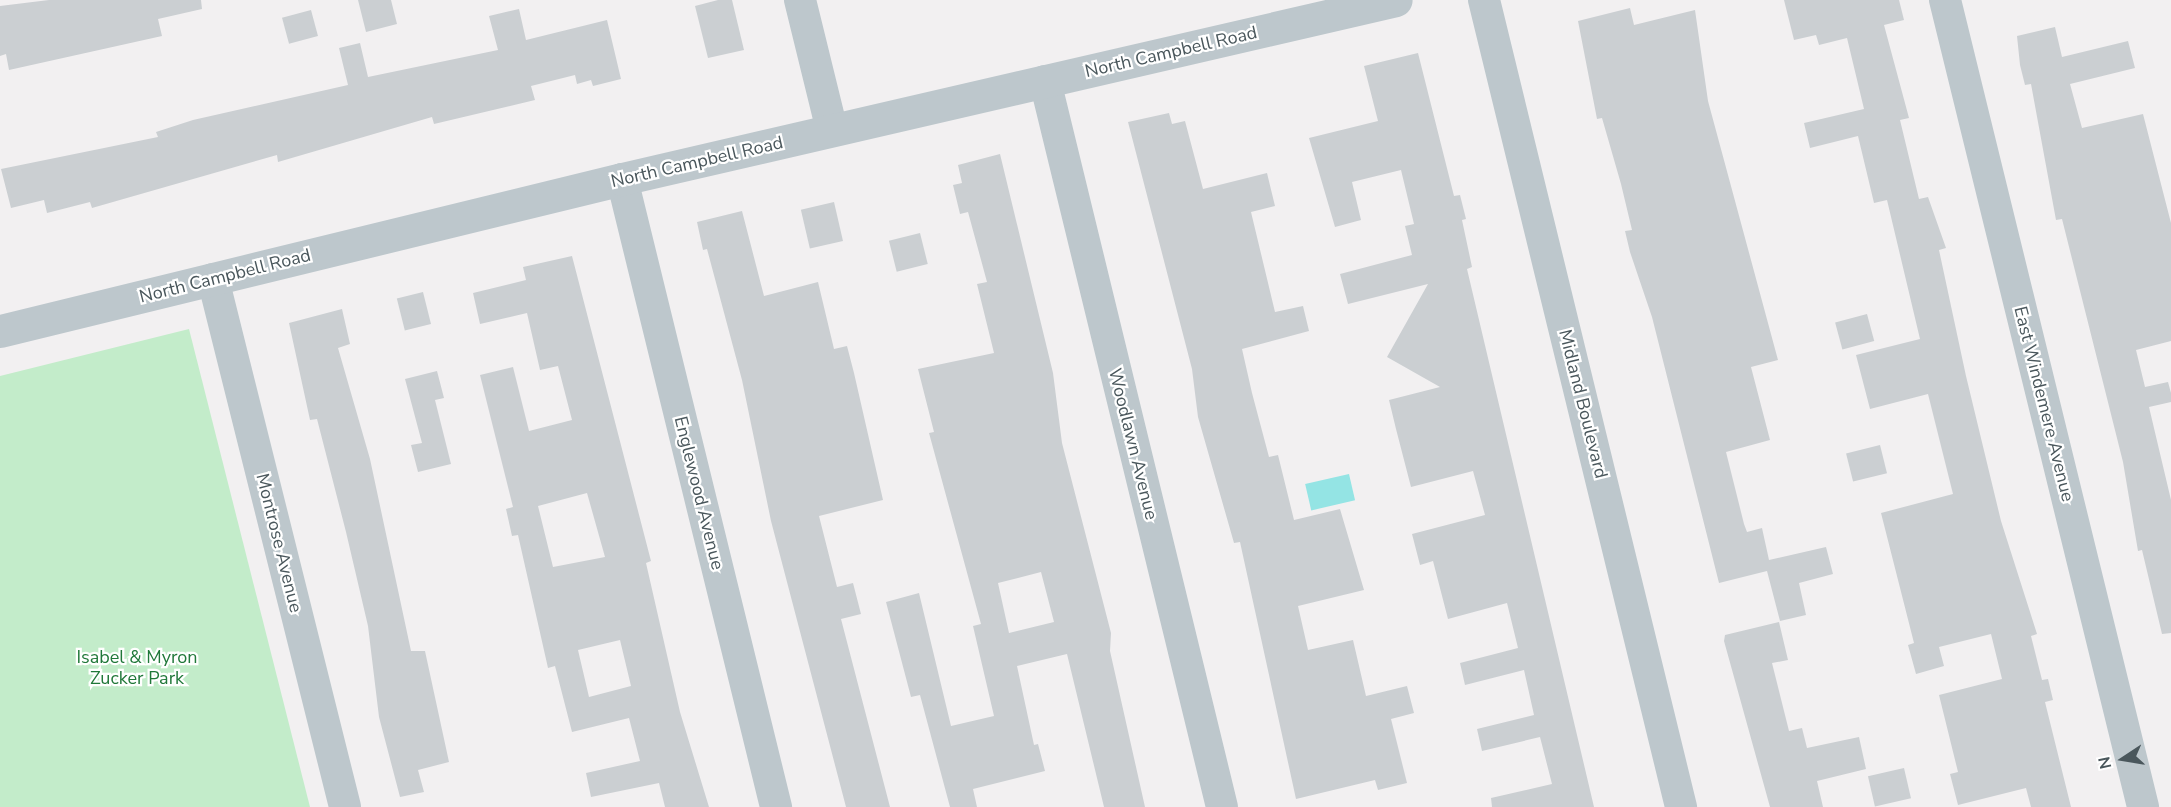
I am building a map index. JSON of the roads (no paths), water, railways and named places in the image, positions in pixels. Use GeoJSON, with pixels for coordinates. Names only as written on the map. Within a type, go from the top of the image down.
{"type":"FeatureCollection","features":[{"type":"Feature","properties":{"kind":"street"},"geometry":{"type":"LineString","coordinates":[[800,0],[832,130]]}},
{"type":"Feature","properties":{"kind":"street","name":"North Campbell Road"},"geometry":{"type":"LineString","coordinates":[[0,331],[622,179],[1396,0]]}},
{"type":"Feature","properties":{"kind":"street","name":"Midland Boulevard"},"geometry":{"type":"LineString","coordinates":[[1484,0],[1682,807]]}},
{"type":"Feature","properties":{"kind":"street","name":"East Windemere Avenue"},"geometry":{"type":"LineString","coordinates":[[1945,0],[2143,807]]}},
{"type":"Feature","properties":{"kind":"street","name":"Woodlawn Avenue"},"geometry":{"type":"LineString","coordinates":[[1045,81],[1222,807]]}},
{"type":"Feature","properties":{"kind":"street","name":"Englewood Avenue"},"geometry":{"type":"LineString","coordinates":[[622,179],[777,807]]}},
{"type":"Feature","properties":{"kind":"street","name":"Montrose Avenue"},"geometry":{"type":"LineString","coordinates":[[213,279],[345,807]]}},
{"type":"Feature","properties":{"kind":"water"},"geometry":{"type":"Polygon","coordinates":[[[1349,474],[1355,500],[1311,510],[1305,484],[1349,474]]]}},
{"type":"Feature","properties":{"kind":"park label","name":"Isabel & Myron Zucker Park"},"geometry":{"type":"Point","coordinates":[137,668]}}]}
